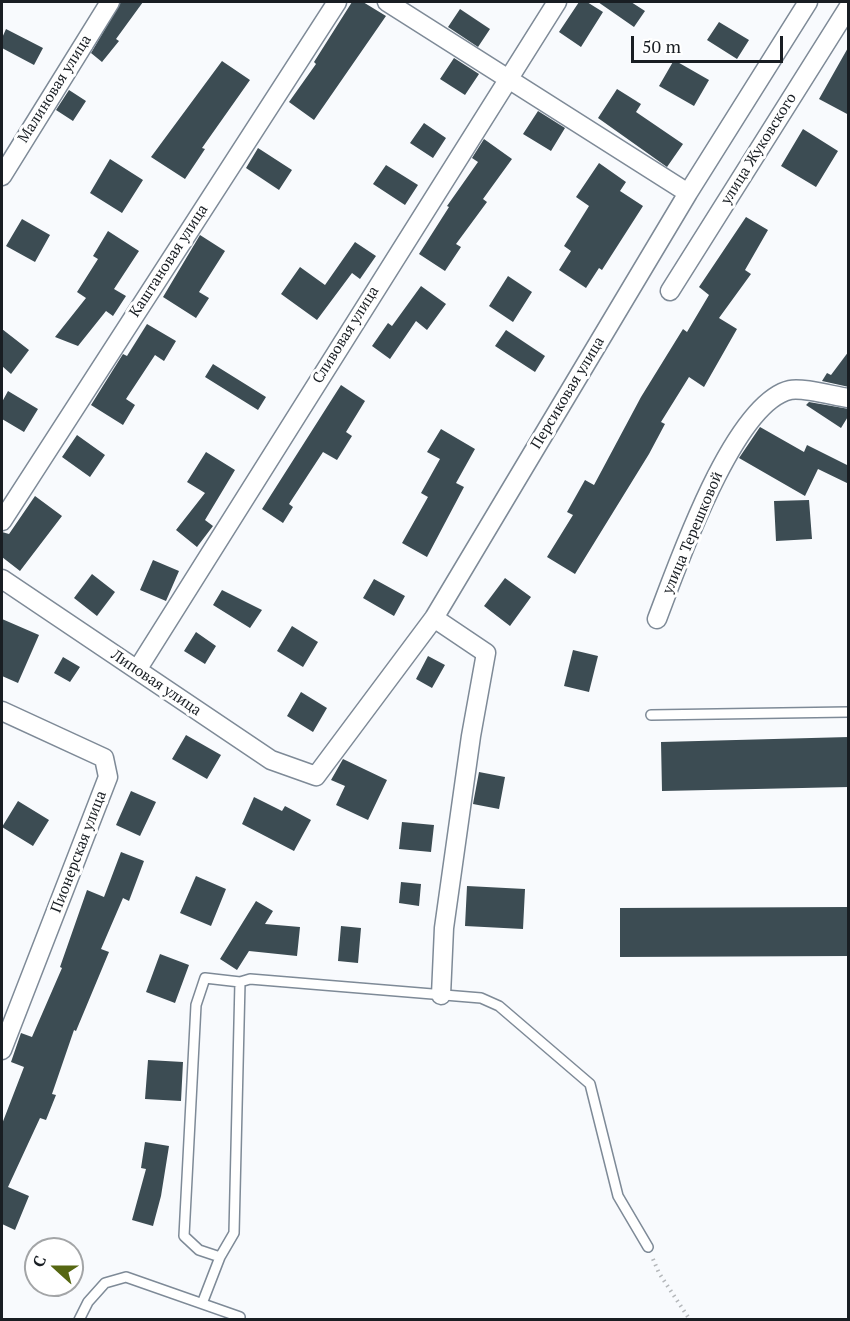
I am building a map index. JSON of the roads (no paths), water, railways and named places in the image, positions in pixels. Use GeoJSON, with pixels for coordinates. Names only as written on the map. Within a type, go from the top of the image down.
{"type":"FeatureCollection","features":[{"type":"Feature","properties":{"kind":"street","name":"Малиновая улица"},"geometry":{"type":"LineString","coordinates":[[2,176],[110,2]]}},
{"type":"Feature","properties":{"kind":"street","name":"Каштановая улица"},"geometry":{"type":"LineString","coordinates":[[2,521],[337,2]]}},
{"type":"Feature","properties":{"kind":"street"},"geometry":{"type":"LineString","coordinates":[[387,2],[688,193]]}},
{"type":"Feature","properties":{"kind":"street","name":"Сливовая улица"},"geometry":{"type":"LineString","coordinates":[[137,670],[506,78],[556,2]]}},
{"type":"Feature","properties":{"kind":"street","name":"Персиковая улица"},"geometry":{"type":"LineString","coordinates":[[316,776],[434,618],[688,193],[808,2]]}},
{"type":"Feature","properties":{"kind":"street","name":"улица Жуковского"},"geometry":{"type":"LineString","coordinates":[[670,291],[849,8]]}},
{"type":"Feature","properties":{"kind":"street","name":"улица Терешковой"},"geometry":{"type":"LineString","coordinates":[[657,619],[704,500],[735,441],[773,398],[791,389],[849,398]]}},
{"type":"Feature","properties":{"kind":"street","name":"Липовая улица"},"geometry":{"type":"LineString","coordinates":[[2,579],[271,760],[316,776]]}},
{"type":"Feature","properties":{"kind":"street"},"geometry":{"type":"LineString","coordinates":[[434,618],[486,653],[471,736],[444,928],[441,995]]}},
{"type":"Feature","properties":{"kind":"street","name":"Пионерская улица"},"geometry":{"type":"LineString","coordinates":[[2,711],[104,758],[108,777],[2,1050]]}},
{"type":"Feature","properties":{"kind":"lane"},"geometry":{"type":"LineString","coordinates":[[651,715],[849,712]]}},
{"type":"Feature","properties":{"kind":"lane"},"geometry":{"type":"LineString","coordinates":[[220,1257],[199,1250],[184,1236],[196,1005],[205,978],[240,982],[250,979],[278,981],[482,998],[499,1006],[590,1084],[618,1196],[648,1247]]}},
{"type":"Feature","properties":{"kind":"lane"},"geometry":{"type":"LineString","coordinates":[[203,1301],[220,1257],[234,1233],[237,1194],[240,982]]}},
{"type":"Feature","properties":{"kind":"lane"},"geometry":{"type":"LineString","coordinates":[[79,1320],[88,1302],[105,1282],[126,1276],[203,1301],[240,1317]]}}]}
